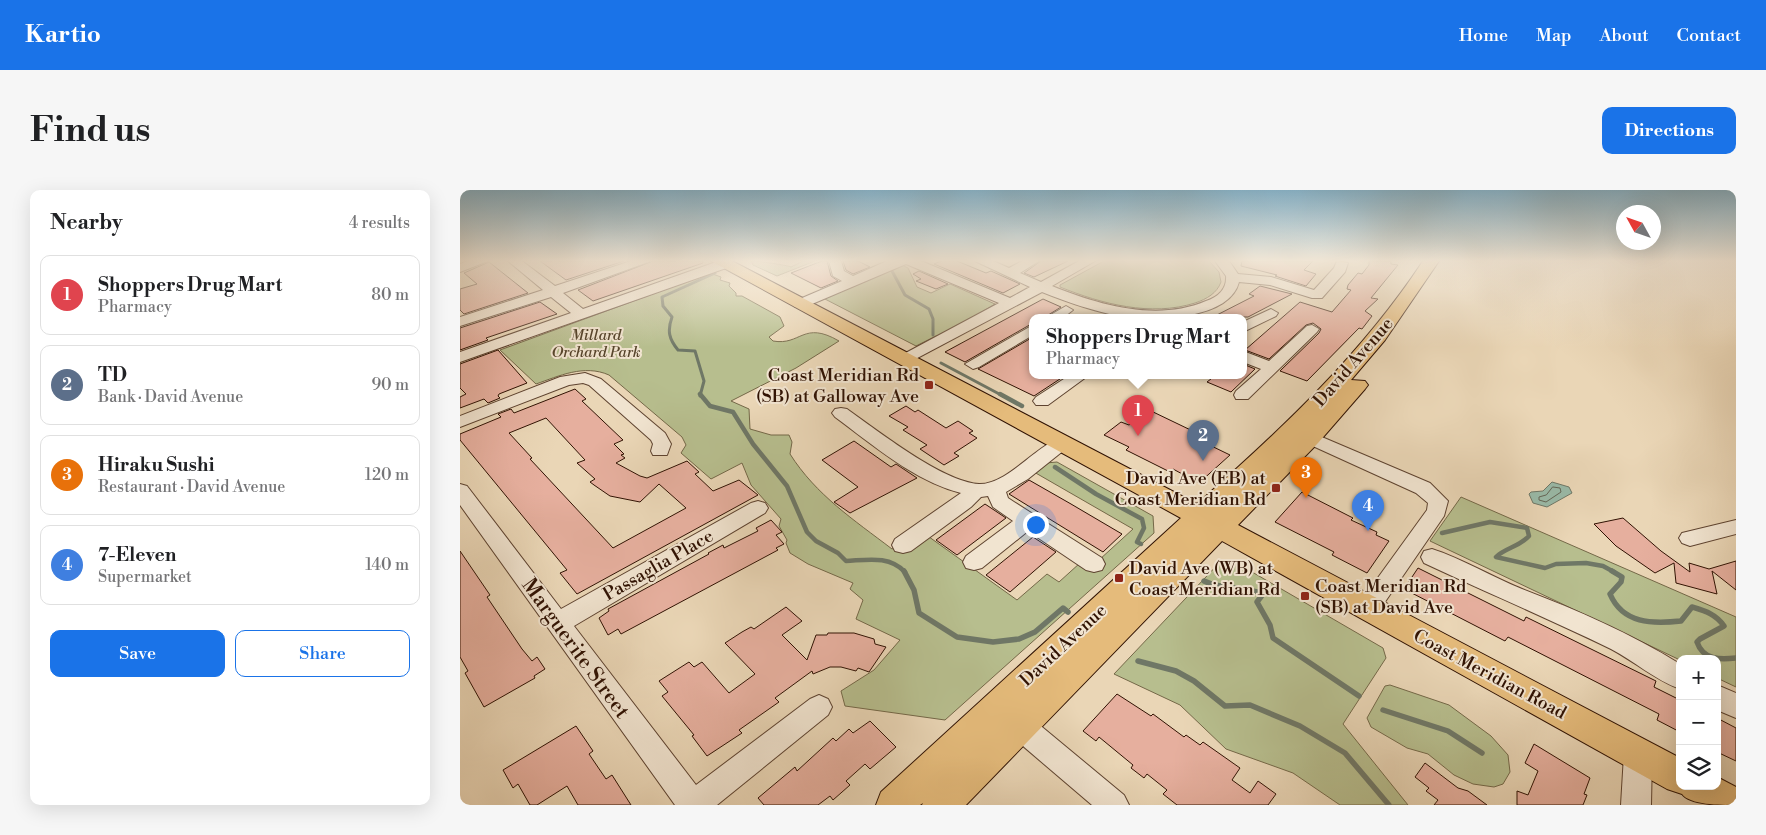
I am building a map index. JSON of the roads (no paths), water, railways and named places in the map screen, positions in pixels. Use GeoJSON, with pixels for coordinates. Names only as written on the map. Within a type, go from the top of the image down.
{"type":"FeatureCollection","features":[{"type":"Feature","properties":{"kind":"main road","name":"Coast Meridian Road"},"geometry":{"type":"LineString","coordinates":[[772,290],[1210,522],[1676,775]]}},
{"type":"Feature","properties":{"kind":"main road","name":"David Avenue"},"geometry":{"type":"LineString","coordinates":[[940,805],[1020,726],[1210,522],[1388,324],[1411,290]]}},
{"type":"Feature","properties":{"kind":"main road","name":"David Avenue"},"geometry":{"type":"LineString","coordinates":[[894,805],[1210,522],[1310,438],[1359,384],[1398,336],[1428,290]]}},
{"type":"Feature","properties":{"kind":"main road"},"geometry":{"type":"LineString","coordinates":[[1704,790],[1732,805]]}},
{"type":"Feature","properties":{"kind":"street"},"geometry":{"type":"LineString","coordinates":[[550,290],[581,314]]}},
{"type":"Feature","properties":{"kind":"street"},"geometry":{"type":"LineString","coordinates":[[461,321],[559,290]]}},
{"type":"Feature","properties":{"kind":"street"},"geometry":{"type":"LineString","coordinates":[[460,357],[648,290]]}},
{"type":"Feature","properties":{"kind":"street"},"geometry":{"type":"LineString","coordinates":[[800,304],[833,290]]}},
{"type":"Feature","properties":{"kind":"street"},"geometry":{"type":"LineString","coordinates":[[977,290],[1010,303]]}},
{"type":"Feature","properties":{"kind":"street"},"geometry":{"type":"LineString","coordinates":[[906,359],[1034,290]]}},
{"type":"Feature","properties":{"kind":"street"},"geometry":{"type":"LineString","coordinates":[[1052,290],[1105,308],[1146,314]]}},
{"type":"Feature","properties":{"kind":"street"},"geometry":{"type":"LineString","coordinates":[[1175,314],[1196,310],[1217,302],[1230,290]]}},
{"type":"Feature","properties":{"kind":"street"},"geometry":{"type":"LineString","coordinates":[[1300,290],[1317,295],[1322,290]]}},
{"type":"Feature","properties":{"kind":"street"},"geometry":{"type":"LineString","coordinates":[[1247,326],[1271,313]]}},
{"type":"Feature","properties":{"kind":"street"},"geometry":{"type":"LineString","coordinates":[[1242,395],[1312,329]]}},
{"type":"Feature","properties":{"kind":"street"},"geometry":{"type":"LineString","coordinates":[[973,364],[1029,332]]}},
{"type":"Feature","properties":{"kind":"street"},"geometry":{"type":"LineString","coordinates":[[1247,358],[1271,367]]}},
{"type":"Feature","properties":{"kind":"street"},"geometry":{"type":"LineString","coordinates":[[460,422],[558,383],[584,378],[595,382],[659,437],[662,444],[660,451]]}},
{"type":"Feature","properties":{"kind":"street"},"geometry":{"type":"LineString","coordinates":[[1042,401],[1076,379]]}},
{"type":"Feature","properties":{"kind":"street"},"geometry":{"type":"LineString","coordinates":[[841,413],[932,473],[958,487],[985,490],[1000,502],[1094,564]]}},
{"type":"Feature","properties":{"kind":"street"},"geometry":{"type":"LineString","coordinates":[[1310,438],[1423,488],[1438,501],[1437,511],[1368,608]]}},
{"type":"Feature","properties":{"kind":"street"},"geometry":{"type":"LineString","coordinates":[[903,545],[964,502],[1062,444]]}},
{"type":"Feature","properties":{"kind":"street","name":"Marguerite Street"},"geometry":{"type":"LineString","coordinates":[[460,491],[694,805]]}},
{"type":"Feature","properties":{"kind":"street","name":"Passaglia Place"},"geometry":{"type":"LineString","coordinates":[[558,623],[758,508]]}},
{"type":"Feature","properties":{"kind":"street"},"geometry":{"type":"LineString","coordinates":[[974,562],[1028,521]]}},
{"type":"Feature","properties":{"kind":"street"},"geometry":{"type":"LineString","coordinates":[[1690,538],[1736,527]]}},
{"type":"Feature","properties":{"kind":"street"},"geometry":{"type":"LineString","coordinates":[[1432,557],[1514,595],[1545,606],[1638,651],[1676,675]]}},
{"type":"Feature","properties":{"kind":"street"},"geometry":{"type":"LineString","coordinates":[[1721,699],[1736,706]]}},
{"type":"Feature","properties":{"kind":"street"},"geometry":{"type":"LineString","coordinates":[[694,805],[819,707]]}},
{"type":"Feature","properties":{"kind":"street"},"geometry":{"type":"LineString","coordinates":[[1020,726],[1114,805]]}},
{"type":"Feature","properties":{"kind":"street"},"geometry":{"type":"LineString","coordinates":[[1636,805],[1638,754]]}},
{"type":"Feature","properties":{"kind":"water"},"geometry":{"type":"Polygon","coordinates":[[[1552,482],[1569,487],[1572,493],[1547,507],[1533,503],[1529,494],[1531,492],[1543,491],[1552,482]]]}},
{"type":"Feature","properties":{"kind":"waterway"},"geometry":{"type":"LineString","coordinates":[[678,290],[662,297],[663,306],[672,317],[669,331],[678,350],[695,351],[704,381],[700,394]]}},
{"type":"Feature","properties":{"kind":"waterway"},"geometry":{"type":"LineString","coordinates":[[902,290],[905,295],[929,309],[933,319],[933,335]]}},
{"type":"Feature","properties":{"kind":"waterway"},"geometry":{"type":"LineString","coordinates":[[941,363],[1003,396]]}},
{"type":"Feature","properties":{"kind":"waterway"},"geometry":{"type":"LineString","coordinates":[[700,394],[710,406],[733,412],[753,444],[787,486],[807,532],[816,541],[838,553],[846,561],[885,561],[892,563],[904,571]]}},
{"type":"Feature","properties":{"kind":"waterway"},"geometry":{"type":"LineString","coordinates":[[1000,394],[1022,406]]}},
{"type":"Feature","properties":{"kind":"waterway"},"geometry":{"type":"LineString","coordinates":[[1055,467],[1096,494],[1142,519],[1144,528],[1137,542],[1141,544]]}},
{"type":"Feature","properties":{"kind":"waterway"},"geometry":{"type":"LineString","coordinates":[[1442,533],[1490,522],[1527,528],[1529,536],[1525,540],[1496,557],[1545,568],[1556,564],[1586,563],[1603,566],[1614,572]]}},
{"type":"Feature","properties":{"kind":"waterway"},"geometry":{"type":"LineString","coordinates":[[904,571],[914,590],[919,613],[957,637],[993,642],[1019,639],[1035,632],[1063,608],[1068,612]]}},
{"type":"Feature","properties":{"kind":"waterway"},"geometry":{"type":"LineString","coordinates":[[1612,571],[1622,577],[1621,582],[1610,594],[1616,604],[1631,617],[1649,622],[1681,621],[1692,607],[1706,612],[1714,616],[1724,626],[1700,639],[1697,642],[1700,648],[1713,658],[1736,658]]}},
{"type":"Feature","properties":{"kind":"waterway"},"geometry":{"type":"LineString","coordinates":[[1204,581],[1218,586],[1263,594],[1257,602],[1270,625],[1273,638],[1359,696]]}},
{"type":"Feature","properties":{"kind":"waterway"},"geometry":{"type":"LineString","coordinates":[[1138,661],[1176,671],[1194,681],[1225,706],[1250,705],[1300,726],[1345,753],[1389,805]]}},
{"type":"Feature","properties":{"kind":"waterway"},"geometry":{"type":"LineString","coordinates":[[1383,710],[1448,731],[1482,753]]}},
{"type":"Feature","properties":{"kind":"place","name":"Coast Meridian Rd (SB) at Galloway Ave"},"geometry":{"type":"Point","coordinates":[929,385]}},
{"type":"Feature","properties":{"kind":"place","name":"Shoppers Drug Mart"},"geometry":{"type":"Point","coordinates":[1138,436]}},
{"type":"Feature","properties":{"kind":"place","name":"TD"},"geometry":{"type":"Point","coordinates":[1203,461]}},
{"type":"Feature","properties":{"kind":"place","name":"David Ave (EB) at Coast Meridian Rd"},"geometry":{"type":"Point","coordinates":[1276,488]}},
{"type":"Feature","properties":{"kind":"place","name":"Hiraku Sushi"},"geometry":{"type":"Point","coordinates":[1306,498]}},
{"type":"Feature","properties":{"kind":"place","name":"7-Eleven"},"geometry":{"type":"Point","coordinates":[1368,531]}},
{"type":"Feature","properties":{"kind":"place","name":"David Ave (WB) at Coast Meridian Rd"},"geometry":{"type":"Point","coordinates":[1119,578]}},
{"type":"Feature","properties":{"kind":"place","name":"Coast Meridian Rd (SB) at David Ave"},"geometry":{"type":"Point","coordinates":[1305,596]}},
{"type":"Feature","properties":{"kind":"park label","name":"Millard Orchard Park"},"geometry":{"type":"Point","coordinates":[596,344]}}]}
